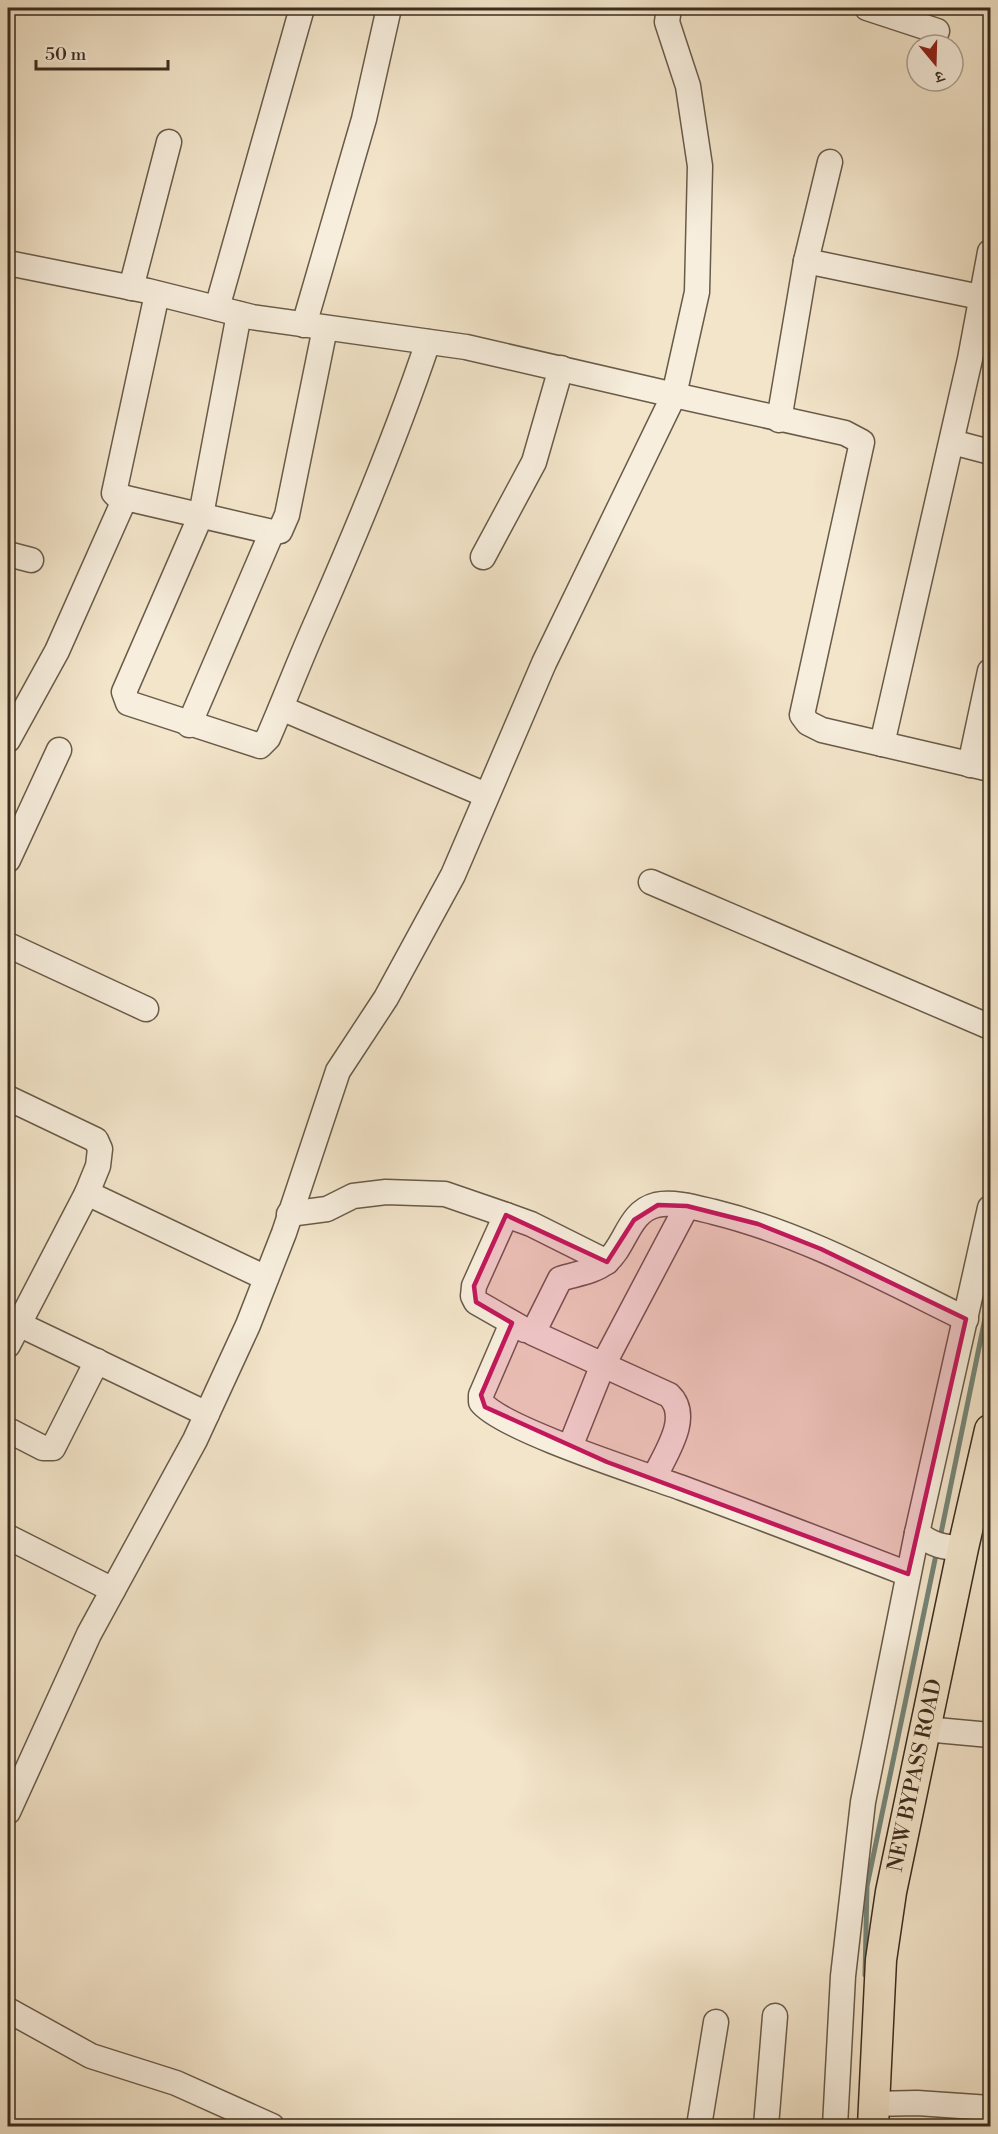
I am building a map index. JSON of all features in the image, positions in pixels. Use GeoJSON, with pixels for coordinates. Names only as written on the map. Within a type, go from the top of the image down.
{"type":"FeatureCollection","features":[{"type":"Feature","properties":{"kind":"main road","name":"NEW BYPASS ROAD"},"geometry":{"type":"LineString","coordinates":[[872,2115],[881,1960],[891,1892],[925,1729],[939,1543],[990,1430]]}},
{"type":"Feature","properties":{"kind":"street"},"geometry":{"type":"LineString","coordinates":[[302,8],[228,311],[201,515],[124,692],[128,703],[189,725],[260,746],[268,738],[348,554],[379,471],[402,420],[428,342]]}},
{"type":"Feature","properties":{"kind":"street"},"geometry":{"type":"LineString","coordinates":[[157,294],[114,492],[125,498],[272,532],[280,531],[287,515],[314,326],[388,8]]}},
{"type":"Feature","properties":{"kind":"street"},"geometry":{"type":"LineString","coordinates":[[8,1812],[89,1634],[207,1414],[266,1278],[338,1071],[386,998],[453,875],[544,663],[674,395],[697,292],[700,166],[688,86],[667,22],[669,8]]}},
{"type":"Feature","properties":{"kind":"street"},"geometry":{"type":"LineString","coordinates":[[878,9],[936,31]]}},
{"type":"Feature","properties":{"kind":"street"},"geometry":{"type":"LineString","coordinates":[[130,288],[169,142]]}},
{"type":"Feature","properties":{"kind":"street"},"geometry":{"type":"LineString","coordinates":[[779,420],[806,261],[830,162]]}},
{"type":"Feature","properties":{"kind":"street"},"geometry":{"type":"LineString","coordinates":[[882,744],[952,442],[990,252]]}},
{"type":"Feature","properties":{"kind":"street"},"geometry":{"type":"LineString","coordinates":[[806,261],[980,297]]}},
{"type":"Feature","properties":{"kind":"street"},"geometry":{"type":"LineString","coordinates":[[8,263],[228,311],[314,326],[466,347],[779,420],[845,433],[862,442],[802,715],[808,723],[822,730],[980,767],[990,671]]}},
{"type":"Feature","properties":{"kind":"street"},"geometry":{"type":"LineString","coordinates":[[483,557],[534,462],[561,368]]}},
{"type":"Feature","properties":{"kind":"street"},"geometry":{"type":"LineString","coordinates":[[952,442],[990,452]]}},
{"type":"Feature","properties":{"kind":"street"},"geometry":{"type":"LineString","coordinates":[[8,740],[57,651],[125,498]]}},
{"type":"Feature","properties":{"kind":"street"},"geometry":{"type":"LineString","coordinates":[[189,725],[272,532]]}},
{"type":"Feature","properties":{"kind":"street"},"geometry":{"type":"LineString","coordinates":[[8,554],[31,560]]}},
{"type":"Feature","properties":{"kind":"street"},"geometry":{"type":"LineString","coordinates":[[282,708],[486,795]]}},
{"type":"Feature","properties":{"kind":"street"},"geometry":{"type":"LineString","coordinates":[[8,860],[59,750]]}},
{"type":"Feature","properties":{"kind":"street"},"geometry":{"type":"LineString","coordinates":[[651,882],[990,1027]]}},
{"type":"Feature","properties":{"kind":"street"},"geometry":{"type":"LineString","coordinates":[[8,945],[146,1009]]}},
{"type":"Feature","properties":{"kind":"street"},"geometry":{"type":"LineString","coordinates":[[8,1098],[96,1140],[100,1149],[98,1166],[87,1193],[11,1329],[97,1361],[207,1414]]}},
{"type":"Feature","properties":{"kind":"street"},"geometry":{"type":"LineString","coordinates":[[290,1214],[327,1209],[353,1196],[386,1192],[446,1194],[506,1215],[576,1245],[607,1262]]}},
{"type":"Feature","properties":{"kind":"street"},"geometry":{"type":"LineString","coordinates":[[87,1193],[266,1278]]}},
{"type":"Feature","properties":{"kind":"street"},"geometry":{"type":"LineString","coordinates":[[560,1280],[595,1269],[607,1262],[634,1220],[645,1209],[658,1204],[687,1206],[758,1224],[821,1249],[966,1319]]}},
{"type":"Feature","properties":{"kind":"street"},"geometry":{"type":"LineString","coordinates":[[570,1447],[602,1367],[687,1206]]}},
{"type":"Feature","properties":{"kind":"street"},"geometry":{"type":"LineString","coordinates":[[835,2127],[837,2059],[852,1887],[863,1802],[908,1574],[939,1543],[966,1319],[990,1208]]}},
{"type":"Feature","properties":{"kind":"street"},"geometry":{"type":"LineString","coordinates":[[506,1215],[474,1286],[473,1296],[476,1302],[522,1328],[602,1367],[669,1395],[680,1410],[678,1425],[654,1478]]}},
{"type":"Feature","properties":{"kind":"street"},"geometry":{"type":"LineString","coordinates":[[576,1245],[560,1280],[522,1328],[481,1395],[481,1402],[492,1412],[525,1429],[908,1574]]}},
{"type":"Feature","properties":{"kind":"street"},"geometry":{"type":"LineString","coordinates":[[8,1430],[43,1448],[53,1448],[97,1361]]}},
{"type":"Feature","properties":{"kind":"street"},"geometry":{"type":"LineString","coordinates":[[8,1537],[113,1590]]}},
{"type":"Feature","properties":{"kind":"street"},"geometry":{"type":"LineString","coordinates":[[925,1729],[990,1735]]}},
{"type":"Feature","properties":{"kind":"street"},"geometry":{"type":"LineString","coordinates":[[8,2010],[91,2056],[176,2083],[272,2127]]}},
{"type":"Feature","properties":{"kind":"street"},"geometry":{"type":"LineString","coordinates":[[766,2127],[775,2016]]}},
{"type":"Feature","properties":{"kind":"street"},"geometry":{"type":"LineString","coordinates":[[699,2127],[716,2022]]}},
{"type":"Feature","properties":{"kind":"street"},"geometry":{"type":"LineString","coordinates":[[872,2115],[917,2103],[990,2108]]}},
{"type":"Feature","properties":{"kind":"highlighted area"},"geometry":{"type":"Polygon","coordinates":[[[658,1205],[687,1206],[758,1224],[821,1249],[966,1319],[908,1574],[607,1462],[485,1407],[481,1395],[512,1323],[476,1302],[474,1286],[506,1215],[607,1262],[634,1220],[658,1205]]]}},
{"type":"Feature","properties":{"kind":"waterway"},"geometry":{"type":"LineString","coordinates":[[940,1538],[990,1294]]}},
{"type":"Feature","properties":{"kind":"waterway"},"geometry":{"type":"LineString","coordinates":[[865,1975],[867,1886],[937,1550]]}}]}
